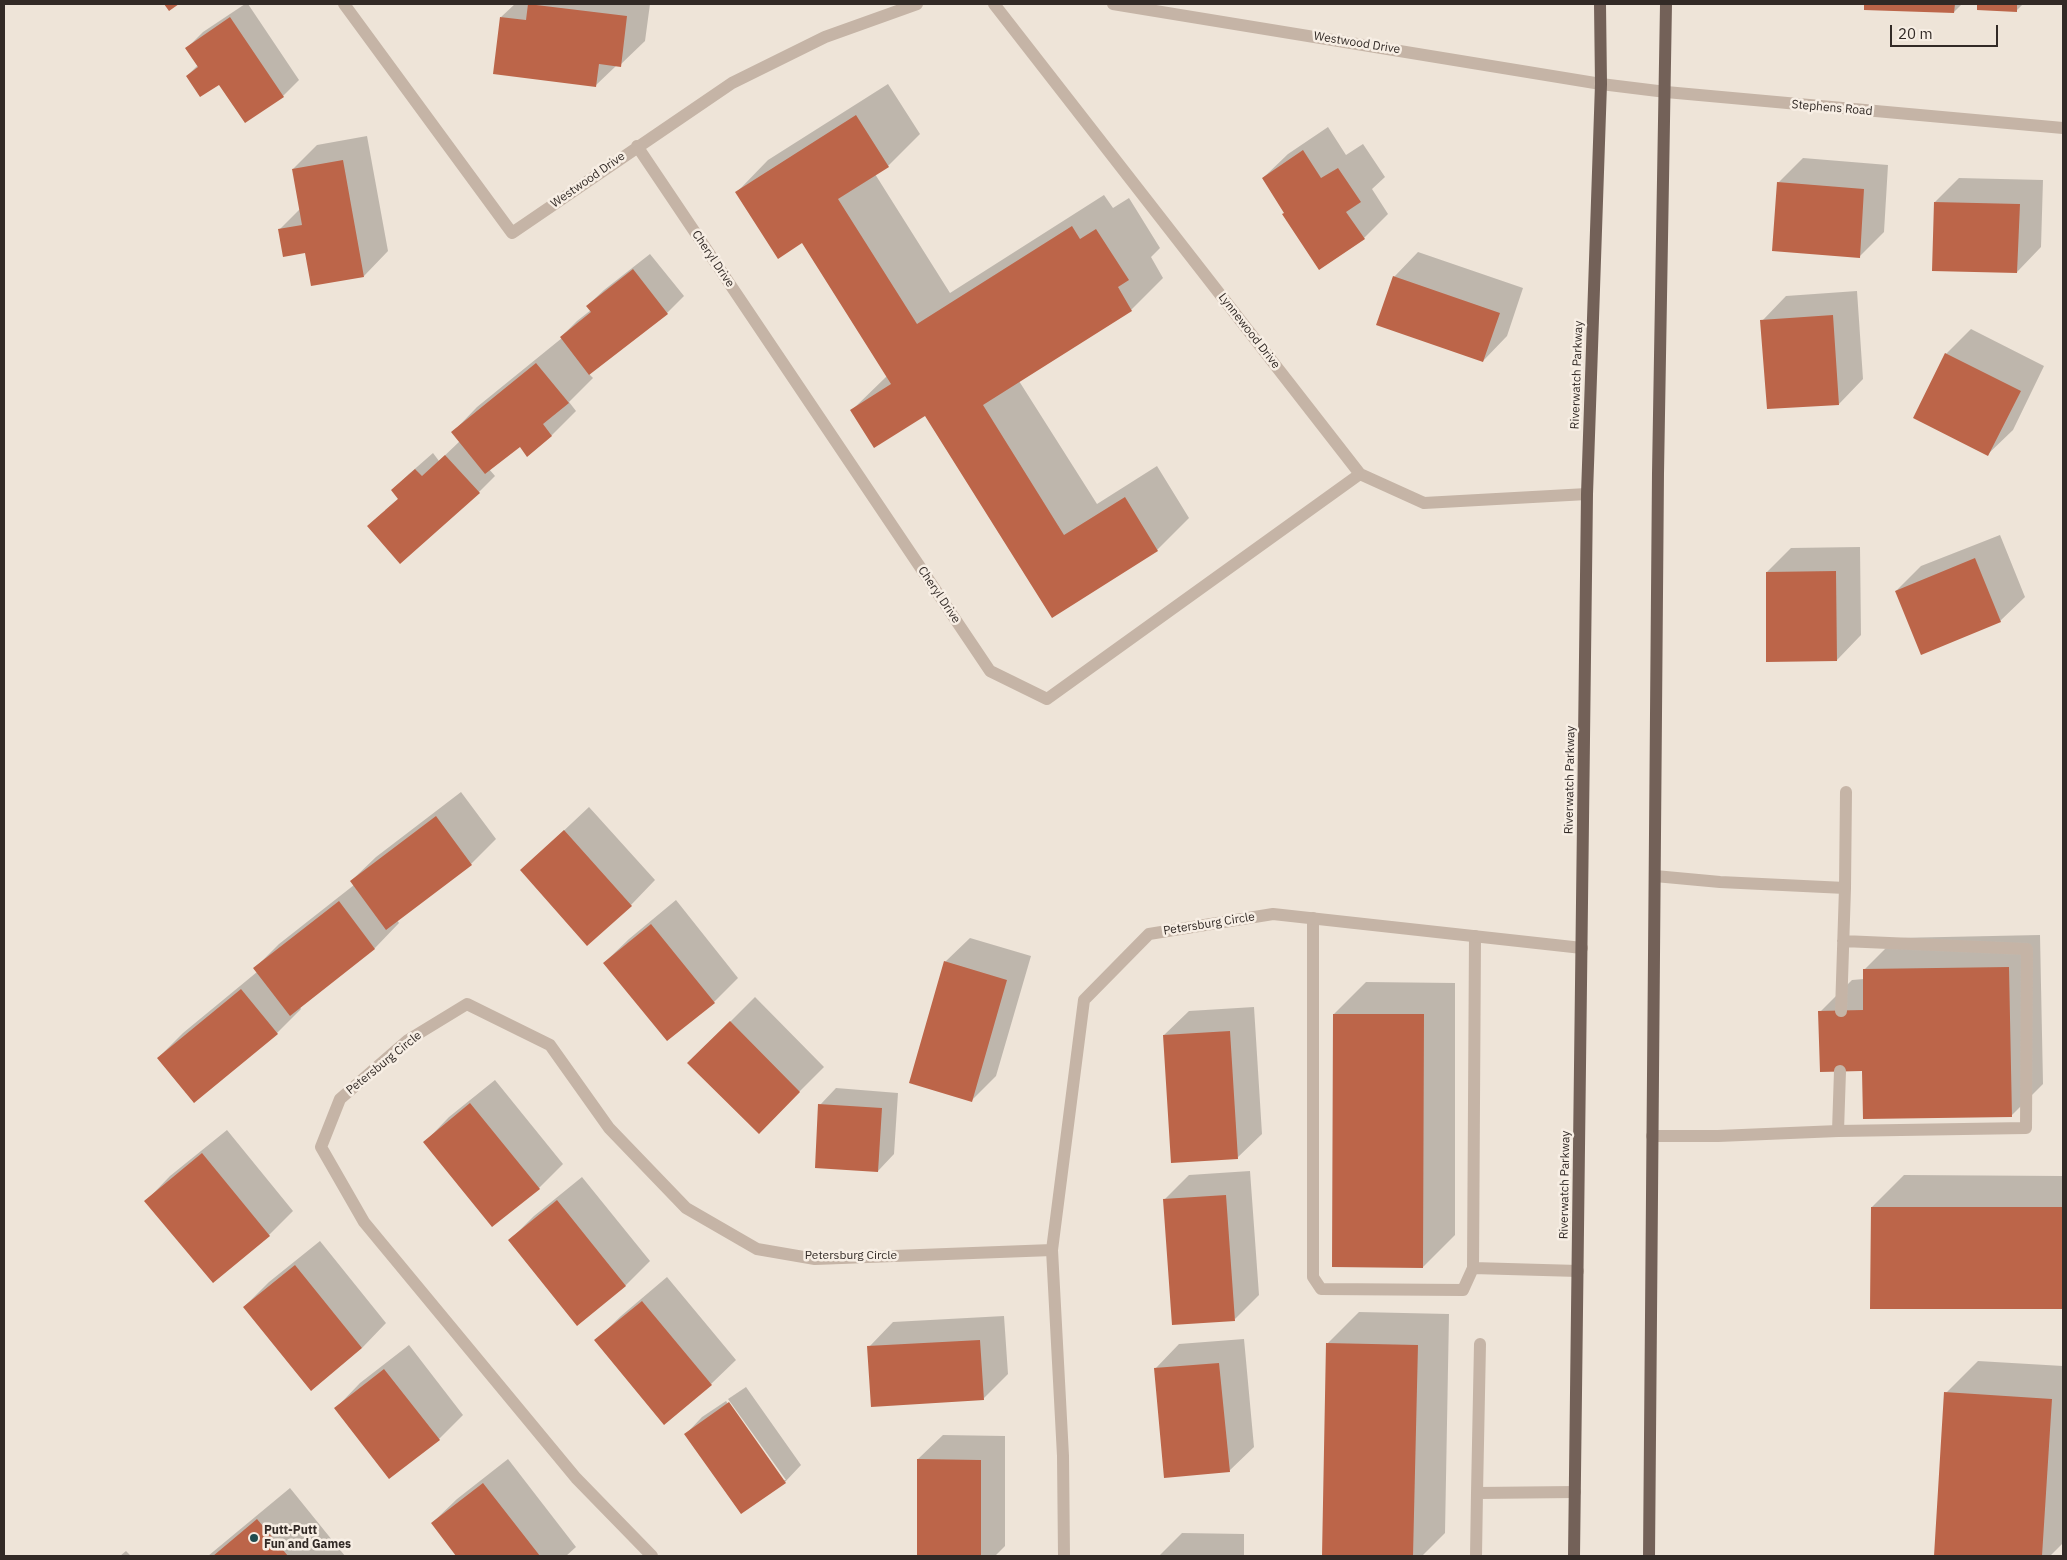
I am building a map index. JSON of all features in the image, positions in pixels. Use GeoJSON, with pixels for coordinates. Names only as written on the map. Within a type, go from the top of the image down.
{"type":"FeatureCollection","features":[{"type":"Feature","properties":{"kind":"main road","name":"Riverwatch Parkway"},"geometry":{"type":"LineString","coordinates":[[1574,1556],[1587,494],[1601,84],[1600,4]]}},
{"type":"Feature","properties":{"kind":"main road"},"geometry":{"type":"LineString","coordinates":[[1649,1556],[1658,473],[1666,92],[1666,4]]}},
{"type":"Feature","properties":{"kind":"street","name":"Westwood Drive"},"geometry":{"type":"LineString","coordinates":[[344,4],[512,232],[732,83],[825,37],[917,4]]}},
{"type":"Feature","properties":{"kind":"street","name":"Lynnewood Drive"},"geometry":{"type":"LineString","coordinates":[[994,4],[1360,474],[1424,503],[1587,494]]}},
{"type":"Feature","properties":{"kind":"street","name":"Westwood Drive"},"geometry":{"type":"LineString","coordinates":[[1113,4],[1601,84]]}},
{"type":"Feature","properties":{"kind":"street","name":"Stephens Road"},"geometry":{"type":"LineString","coordinates":[[1601,84],[1666,92],[2063,128]]}},
{"type":"Feature","properties":{"kind":"street","name":"Cheryl Drive"},"geometry":{"type":"LineString","coordinates":[[637,146],[990,671],[1047,699],[1360,474]]}},
{"type":"Feature","properties":{"kind":"street"},"geometry":{"type":"LineString","coordinates":[[1841,1011],[1846,792]]}},
{"type":"Feature","properties":{"kind":"street"},"geometry":{"type":"LineString","coordinates":[[1655,876],[1720,882],[1845,888]]}},
{"type":"Feature","properties":{"kind":"street","name":"Petersburg Circle"},"geometry":{"type":"LineString","coordinates":[[1064,1556],[1063,1456],[1052,1250],[1084,1000],[1149,934],[1273,914],[1582,948]]}},
{"type":"Feature","properties":{"kind":"street"},"geometry":{"type":"LineString","coordinates":[[1313,918],[1313,1277],[1321,1289],[1463,1290],[1474,1268],[1475,936]]}},
{"type":"Feature","properties":{"kind":"street"},"geometry":{"type":"LineString","coordinates":[[1652,1136],[2026,1128],[2027,949],[1843,941]]}},
{"type":"Feature","properties":{"kind":"street","name":"Petersburg Circle"},"geometry":{"type":"LineString","coordinates":[[652,1556],[576,1478],[364,1222],[321,1147],[340,1099],[408,1040],[467,1004],[550,1045],[609,1128],[686,1208],[756,1249],[815,1259],[1052,1250]]}},
{"type":"Feature","properties":{"kind":"street"},"geometry":{"type":"LineString","coordinates":[[1838,1131],[1840,1071]]}},
{"type":"Feature","properties":{"kind":"street"},"geometry":{"type":"LineString","coordinates":[[1474,1268],[1578,1271]]}},
{"type":"Feature","properties":{"kind":"street"},"geometry":{"type":"LineString","coordinates":[[1476,1556],[1480,1344]]}},
{"type":"Feature","properties":{"kind":"street"},"geometry":{"type":"LineString","coordinates":[[1477,1493],[1575,1492]]}},
{"type":"Feature","properties":{"kind":"building"},"geometry":{"type":"Polygon","coordinates":[[[164,4],[179,4],[169,11],[164,4]]]}},
{"type":"Feature","properties":{"kind":"building"},"geometry":{"type":"Polygon","coordinates":[[[528,4],[627,16],[621,67],[599,64],[596,87],[493,74],[500,17],[526,20],[528,4]]]}},
{"type":"Feature","properties":{"kind":"building"},"geometry":{"type":"Polygon","coordinates":[[[1864,4],[1955,4],[1954,13],[1864,10],[1864,4]]]}},
{"type":"Feature","properties":{"kind":"building"},"geometry":{"type":"Polygon","coordinates":[[[1977,4],[2017,4],[2017,12],[1977,10],[1977,4]]]}},
{"type":"Feature","properties":{"kind":"building"},"geometry":{"type":"Polygon","coordinates":[[[230,17],[284,97],[245,123],[219,85],[200,97],[186,76],[198,67],[185,48],[230,17]]]}},
{"type":"Feature","properties":{"kind":"building"},"geometry":{"type":"Polygon","coordinates":[[[856,115],[889,167],[838,199],[917,324],[1072,226],[1080,239],[1096,229],[1129,280],[1118,287],[1132,311],[983,405],[1064,535],[1125,497],[1158,551],[1052,618],[925,416],[874,448],[850,410],[891,384],[802,243],[778,259],[735,192],[856,115]]]}},
{"type":"Feature","properties":{"kind":"building"},"geometry":{"type":"Polygon","coordinates":[[[1303,150],[1321,178],[1338,168],[1361,202],[1346,212],[1365,239],[1319,270],[1282,214],[1284,213],[1262,178],[1303,150]]]}},
{"type":"Feature","properties":{"kind":"building"},"geometry":{"type":"Polygon","coordinates":[[[343,160],[364,277],[311,286],[305,253],[283,257],[278,229],[302,225],[292,169],[343,160]]]}},
{"type":"Feature","properties":{"kind":"building"},"geometry":{"type":"Polygon","coordinates":[[[1777,182],[1864,189],[1860,258],[1772,251],[1777,182]]]}},
{"type":"Feature","properties":{"kind":"building"},"geometry":{"type":"Polygon","coordinates":[[[1934,202],[2020,204],[2017,273],[1932,271],[1934,202]]]}},
{"type":"Feature","properties":{"kind":"building"},"geometry":{"type":"Polygon","coordinates":[[[633,269],[668,314],[589,375],[560,337],[591,312],[586,306],[633,269]]]}},
{"type":"Feature","properties":{"kind":"building"},"geometry":{"type":"Polygon","coordinates":[[[1393,276],[1500,313],[1483,362],[1376,325],[1393,276]]]}},
{"type":"Feature","properties":{"kind":"building"},"geometry":{"type":"Polygon","coordinates":[[[1833,315],[1839,405],[1767,409],[1760,320],[1833,315]]]}},
{"type":"Feature","properties":{"kind":"building"},"geometry":{"type":"Polygon","coordinates":[[[1945,353],[2021,391],[1988,456],[1913,418],[1945,353]]]}},
{"type":"Feature","properties":{"kind":"building"},"geometry":{"type":"Polygon","coordinates":[[[536,363],[569,403],[543,424],[552,436],[527,457],[520,447],[485,474],[451,432],[536,363]]]}},
{"type":"Feature","properties":{"kind":"building"},"geometry":{"type":"Polygon","coordinates":[[[445,455],[480,493],[400,564],[367,526],[398,499],[391,490],[415,469],[422,476],[445,455]]]}},
{"type":"Feature","properties":{"kind":"building"},"geometry":{"type":"Polygon","coordinates":[[[1975,558],[2001,622],[1921,655],[1895,591],[1975,558]]]}},
{"type":"Feature","properties":{"kind":"building"},"geometry":{"type":"Polygon","coordinates":[[[1836,571],[1837,661],[1766,662],[1766,572],[1836,571]]]}},
{"type":"Feature","properties":{"kind":"building"},"geometry":{"type":"Polygon","coordinates":[[[436,816],[472,865],[386,930],[350,881],[436,816]]]}},
{"type":"Feature","properties":{"kind":"building"},"geometry":{"type":"Polygon","coordinates":[[[564,830],[632,906],[587,946],[520,870],[564,830]]]}},
{"type":"Feature","properties":{"kind":"building"},"geometry":{"type":"Polygon","coordinates":[[[339,901],[375,949],[290,1016],[253,968],[339,901]]]}},
{"type":"Feature","properties":{"kind":"building"},"geometry":{"type":"Polygon","coordinates":[[[651,924],[715,1003],[667,1041],[603,963],[651,924]]]}},
{"type":"Feature","properties":{"kind":"building"},"geometry":{"type":"Polygon","coordinates":[[[944,961],[1007,980],[972,1102],[909,1083],[944,961]]]}},
{"type":"Feature","properties":{"kind":"building"},"geometry":{"type":"Polygon","coordinates":[[[2009,967],[2012,1117],[1863,1119],[1862,1071],[1820,1072],[1818,1011],[1863,1010],[1863,969],[2009,967]]]}},
{"type":"Feature","properties":{"kind":"building"},"geometry":{"type":"Polygon","coordinates":[[[241,989],[278,1034],[194,1103],[157,1058],[241,989]]]}},
{"type":"Feature","properties":{"kind":"building"},"geometry":{"type":"Polygon","coordinates":[[[1333,1014],[1424,1014],[1423,1268],[1332,1267],[1333,1014]]]}},
{"type":"Feature","properties":{"kind":"building"},"geometry":{"type":"Polygon","coordinates":[[[730,1021],[800,1092],[759,1134],[687,1063],[730,1021]]]}},
{"type":"Feature","properties":{"kind":"building"},"geometry":{"type":"Polygon","coordinates":[[[1230,1031],[1238,1159],[1171,1163],[1163,1035],[1230,1031]]]}},
{"type":"Feature","properties":{"kind":"building"},"geometry":{"type":"Polygon","coordinates":[[[470,1103],[540,1189],[492,1227],[423,1142],[470,1103]]]}},
{"type":"Feature","properties":{"kind":"building"},"geometry":{"type":"Polygon","coordinates":[[[818,1104],[882,1108],[878,1172],[815,1168],[818,1104]]]}},
{"type":"Feature","properties":{"kind":"building"},"geometry":{"type":"Polygon","coordinates":[[[202,1153],[270,1236],[213,1283],[144,1201],[202,1153]]]}},
{"type":"Feature","properties":{"kind":"building"},"geometry":{"type":"Polygon","coordinates":[[[1226,1195],[1235,1321],[1172,1325],[1163,1199],[1226,1195]]]}},
{"type":"Feature","properties":{"kind":"building"},"geometry":{"type":"Polygon","coordinates":[[[557,1200],[626,1286],[577,1326],[508,1240],[557,1200]]]}},
{"type":"Feature","properties":{"kind":"building"},"geometry":{"type":"Polygon","coordinates":[[[1871,1207],[2063,1207],[2063,1309],[1870,1309],[1871,1207]]]}},
{"type":"Feature","properties":{"kind":"building"},"geometry":{"type":"Polygon","coordinates":[[[295,1265],[362,1348],[311,1391],[243,1307],[295,1265]]]}},
{"type":"Feature","properties":{"kind":"building"},"geometry":{"type":"Polygon","coordinates":[[[642,1301],[712,1385],[664,1425],[594,1340],[642,1301]]]}},
{"type":"Feature","properties":{"kind":"building"},"geometry":{"type":"Polygon","coordinates":[[[980,1340],[984,1400],[871,1407],[867,1346],[980,1340]]]}},
{"type":"Feature","properties":{"kind":"building"},"geometry":{"type":"Polygon","coordinates":[[[1326,1343],[1418,1345],[1413,1556],[1322,1556],[1326,1343]]]}},
{"type":"Feature","properties":{"kind":"building"},"geometry":{"type":"Polygon","coordinates":[[[1219,1363],[1230,1472],[1164,1478],[1154,1368],[1219,1363]]]}},
{"type":"Feature","properties":{"kind":"building"},"geometry":{"type":"Polygon","coordinates":[[[384,1369],[440,1440],[389,1479],[334,1408],[384,1369]]]}},
{"type":"Feature","properties":{"kind":"building"},"geometry":{"type":"Polygon","coordinates":[[[1944,1392],[2052,1399],[2042,1556],[1934,1556],[1944,1392]]]}},
{"type":"Feature","properties":{"kind":"building"},"geometry":{"type":"Polygon","coordinates":[[[729,1402],[786,1483],[741,1514],[684,1434],[729,1402]]]}},
{"type":"Feature","properties":{"kind":"building"},"geometry":{"type":"Polygon","coordinates":[[[917,1459],[981,1460],[981,1556],[917,1556],[917,1459]]]}},
{"type":"Feature","properties":{"kind":"building"},"geometry":{"type":"Polygon","coordinates":[[[483,1483],[540,1556],[456,1556],[431,1523],[483,1483]]]}},
{"type":"Feature","properties":{"kind":"building","name":"Putt-Putt Fun and Games"},"geometry":{"type":"Polygon","coordinates":[[[257,1519],[288,1556],[213,1556],[257,1519]]]}},
{"type":"Feature","properties":{"kind":"place","name":"Putt-Putt Fun and Games"},"geometry":{"type":"Point","coordinates":[254,1538]}}]}
